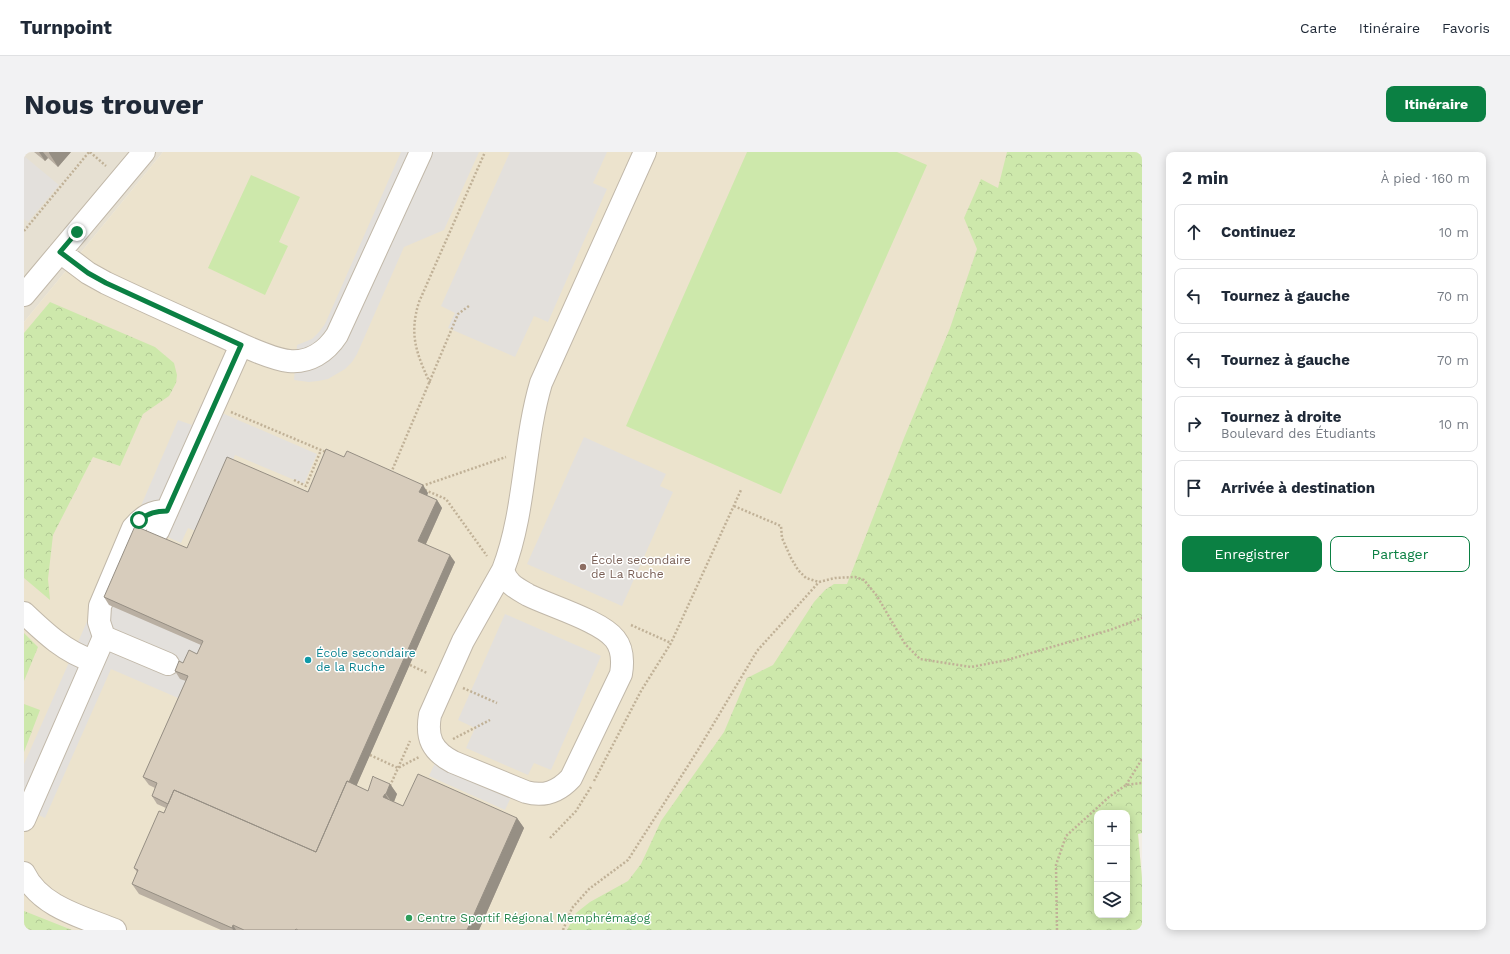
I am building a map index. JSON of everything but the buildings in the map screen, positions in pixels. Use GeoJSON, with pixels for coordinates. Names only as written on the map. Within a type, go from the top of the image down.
{"type":"FeatureCollection","features":[{"type":"Feature","properties":{"kind":"street"},"geometry":{"type":"LineString","coordinates":[[24,295],[144,152]]}},
{"type":"Feature","properties":{"kind":"street"},"geometry":{"type":"LineString","coordinates":[[60,252],[88,273],[106,283],[241,345],[278,359],[300,361],[312,358],[331,345],[337,336],[421,152]]}},
{"type":"Feature","properties":{"kind":"street"},"geometry":{"type":"LineString","coordinates":[[503,570],[507,581],[512,586],[542,602],[589,622],[610,634],[616,640],[622,657],[621,674],[571,778],[559,789],[544,794],[526,792],[442,756],[435,749],[430,738],[428,727],[430,715],[463,641],[503,570],[514,533],[531,422],[541,383],[645,152]]}},
{"type":"Feature","properties":{"kind":"street"},"geometry":{"type":"LineString","coordinates":[[158,531],[241,345]]}},
{"type":"Feature","properties":{"kind":"street"},"geometry":{"type":"LineString","coordinates":[[24,820],[104,637],[99,622],[100,606],[134,528],[139,520],[147,514],[157,511],[167,511]]}},
{"type":"Feature","properties":{"kind":"street"},"geometry":{"type":"LineString","coordinates":[[24,613],[59,644],[78,655],[93,661]]}},
{"type":"Feature","properties":{"kind":"street"},"geometry":{"type":"LineString","coordinates":[[104,637],[168,664]]}},
{"type":"Feature","properties":{"kind":"street"},"geometry":{"type":"LineString","coordinates":[[24,873],[35,890],[46,900],[115,930]]}},
{"type":"Feature","properties":{"kind":"path"},"geometry":{"type":"LineString","coordinates":[[24,231],[89,152]]}},
{"type":"Feature","properties":{"kind":"path"},"geometry":{"type":"LineString","coordinates":[[430,383],[416,349],[413,326],[415,314],[418,302],[485,152]]}},
{"type":"Feature","properties":{"kind":"path"},"geometry":{"type":"LineString","coordinates":[[390,476],[458,314],[469,306]]}},
{"type":"Feature","properties":{"kind":"path"},"geometry":{"type":"LineString","coordinates":[[214,405],[333,456]]}},
{"type":"Feature","properties":{"kind":"path"},"geometry":{"type":"LineString","coordinates":[[294,480],[306,486],[321,450]]}},
{"type":"Feature","properties":{"kind":"path"},"geometry":{"type":"LineString","coordinates":[[419,488],[507,456],[526,458]]}},
{"type":"Feature","properties":{"kind":"path"},"geometry":{"type":"LineString","coordinates":[[550,838],[576,811],[585,797],[641,691],[671,643],[742,490]]}},
{"type":"Feature","properties":{"kind":"path"},"geometry":{"type":"LineString","coordinates":[[734,506],[781,526],[782,538],[791,558],[798,570],[806,578],[819,582],[835,578],[855,577],[864,580],[877,596],[905,644],[920,658],[971,667],[1021,656],[1110,630],[1142,618]]}},
{"type":"Feature","properties":{"kind":"path"},"geometry":{"type":"LineString","coordinates":[[563,930],[572,908],[589,889],[628,860],[698,750],[757,651],[819,582]]}},
{"type":"Feature","properties":{"kind":"path"},"geometry":{"type":"LineString","coordinates":[[388,790],[410,740]]}},
{"type":"Feature","properties":{"kind":"path"},"geometry":{"type":"LineString","coordinates":[[370,755],[398,768]]}},
{"type":"Feature","properties":{"kind":"path"},"geometry":{"type":"LineString","coordinates":[[1056,930],[1056,865],[1066,836],[1109,797],[1126,785],[1142,758]]}},
{"type":"Feature","properties":{"kind":"path"},"geometry":{"type":"LineString","coordinates":[[1126,785],[1142,783]]}},
{"type":"Feature","properties":{"kind":"shaded area"},"geometry":{"type":"Polygon","coordinates":[[[24,152],[163,152],[24,322],[24,152]]]}},
{"type":"Feature","properties":{"kind":"shaded area","name":"École secondaire de La Ruche"},"geometry":{"type":"Polygon","coordinates":[[[163,152],[1142,152],[1142,830],[1138,834],[1142,879],[1142,930],[24,930],[24,322],[163,152]]]}},
{"type":"Feature","properties":{"kind":"shaded area"},"geometry":{"type":"Polygon","coordinates":[[[401,152],[479,152],[444,230],[404,247],[357,354],[352,362],[345,369],[328,379],[309,382],[294,380],[297,345],[312,339],[325,324],[401,152]]]}},
{"type":"Feature","properties":{"kind":"shaded area"},"geometry":{"type":"Polygon","coordinates":[[[510,152],[607,152],[593,183],[607,189],[548,322],[534,316],[515,357],[448,328],[455,313],[441,306],[510,152]]]}},
{"type":"Feature","properties":{"kind":"shaded area"},"geometry":{"type":"Polygon","coordinates":[[[24,156],[59,185],[28,222],[24,219],[24,156]]]}},
{"type":"Feature","properties":{"kind":"shaded area"},"geometry":{"type":"Polygon","coordinates":[[[201,404],[317,454],[304,484],[235,455],[201,533],[188,528],[181,543],[134,522],[178,420],[192,425],[201,404]]]}},
{"type":"Feature","properties":{"kind":"shaded area"},"geometry":{"type":"Polygon","coordinates":[[[584,437],[666,474],[660,486],[673,492],[622,606],[527,564],[584,437]]]}},
{"type":"Feature","properties":{"kind":"shaded area"},"geometry":{"type":"Polygon","coordinates":[[[97,599],[209,648],[185,701],[111,669],[45,818],[24,808],[24,764],[97,599]]]}},
{"type":"Feature","properties":{"kind":"shaded area"},"geometry":{"type":"Polygon","coordinates":[[[505,614],[601,656],[551,770],[534,763],[528,775],[466,748],[475,728],[458,720],[505,614]]]}},
{"type":"Feature","properties":{"kind":"shaded area"},"geometry":{"type":"Polygon","coordinates":[[[435,763],[511,797],[505,810],[429,776],[435,763]]]}},
{"type":"Feature","properties":{"kind":"green space"},"geometry":{"type":"Polygon","coordinates":[[[747,152],[897,152],[927,165],[781,494],[626,426],[747,152]]]}},
{"type":"Feature","properties":{"kind":"green space"},"geometry":{"type":"Polygon","coordinates":[[[1007,152],[1142,152],[1142,833],[1138,834],[1142,879],[1142,930],[567,930],[576,913],[590,902],[628,881],[641,864],[661,821],[724,732],[747,678],[773,665],[814,602],[825,590],[834,584],[847,584],[904,438],[950,328],[977,249],[964,218],[981,179],[998,188],[1007,152]]]}},
{"type":"Feature","properties":{"kind":"green space"},"geometry":{"type":"Polygon","coordinates":[[[251,175],[300,197],[279,242],[288,246],[265,295],[208,268],[251,175]]]}},
{"type":"Feature","properties":{"kind":"green space"},"geometry":{"type":"Polygon","coordinates":[[[50,302],[155,347],[174,363],[177,375],[176,383],[169,396],[143,414],[120,466],[93,457],[53,535],[48,579],[50,600],[24,578],[24,333],[50,302]]]}},
{"type":"Feature","properties":{"kind":"green space"},"geometry":{"type":"Polygon","coordinates":[[[24,633],[38,647],[24,681],[24,633]]]}},
{"type":"Feature","properties":{"kind":"green space"},"geometry":{"type":"Polygon","coordinates":[[[24,704],[40,710],[24,752],[24,704]]]}},
{"type":"Feature","properties":{"kind":"green space"},"geometry":{"type":"Polygon","coordinates":[[[24,911],[72,930],[24,930],[24,911]]]}},
{"type":"Feature","properties":{"kind":"place","name":"École secondaire de La Ruche"},"geometry":{"type":"Point","coordinates":[583,567]}},
{"type":"Feature","properties":{"kind":"place","name":"École secondaire de la Ruche"},"geometry":{"type":"Point","coordinates":[308,660]}},
{"type":"Feature","properties":{"kind":"place","name":"Centre Sportif Régional Memphrémagog"},"geometry":{"type":"Point","coordinates":[409,918]}},
{"type":"Feature","properties":{"kind":"route"},"geometry":{"type":"LineString","coordinates":[[77,232],[60,252],[71,262],[106,283],[241,345],[167,511],[157,511],[147,514],[139,520]]}}]}
